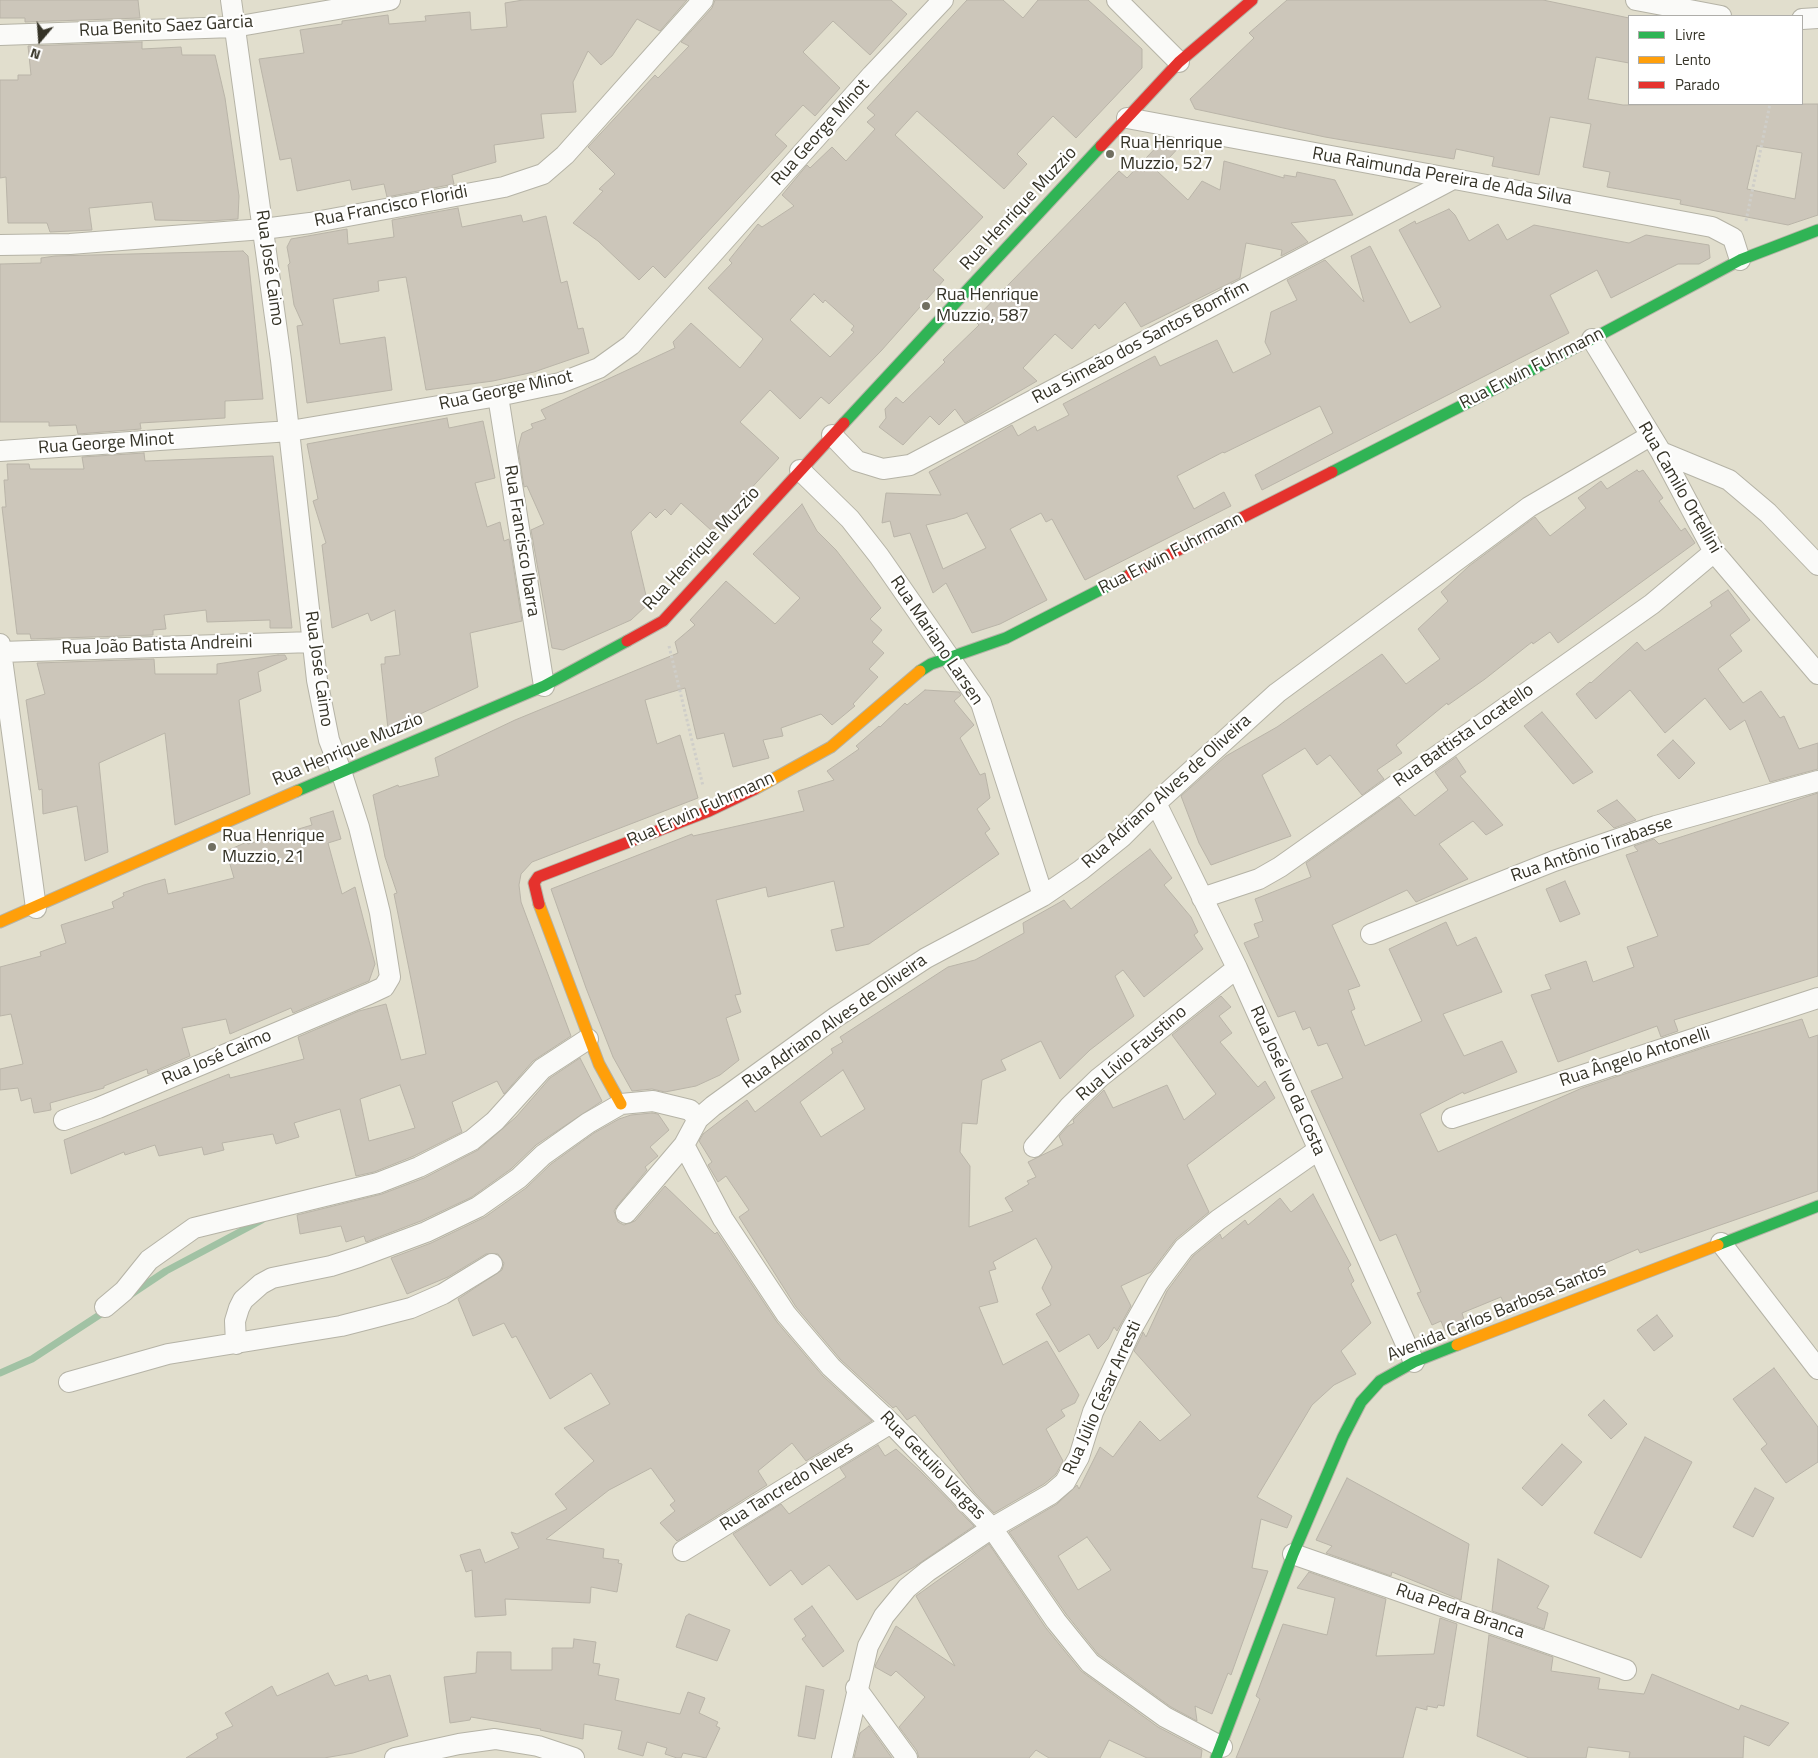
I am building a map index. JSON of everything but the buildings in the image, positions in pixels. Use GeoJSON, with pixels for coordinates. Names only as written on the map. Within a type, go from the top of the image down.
{"type":"FeatureCollection","features":[{"type":"Feature","properties":{"kind":"street","name":"Rua José Caimo"},"geometry":{"type":"LineString","coordinates":[[64,1120],[98,1108],[369,994],[388,983],[390,969],[380,913],[359,828],[341,770],[329,740],[313,642],[290,431],[231,0]]}},
{"type":"Feature","properties":{"kind":"street","name":"Rua Benito Saez Garcia"},"geometry":{"type":"LineString","coordinates":[[0,35],[234,27],[390,0]]}},
{"type":"Feature","properties":{"kind":"street","name":"Rua Francisco Floridi"},"geometry":{"type":"LineString","coordinates":[[0,245],[70,244],[263,229],[310,223],[504,187],[543,174],[565,155],[703,0]]}},
{"type":"Feature","properties":{"kind":"street","name":"Rua George Minot"},"geometry":{"type":"LineString","coordinates":[[0,451],[290,431],[498,396],[560,383],[599,368],[631,345],[859,90],[943,0]]}},
{"type":"Feature","properties":{"kind":"street"},"geometry":{"type":"LineString","coordinates":[[1116,0],[1179,62]]}},
{"type":"Feature","properties":{"kind":"street","name":"Rua Henrique Muzzio"},"geometry":{"type":"LineString","coordinates":[[0,922],[36,908],[341,770],[544,686],[664,621],[832,435],[1179,62],[1252,0]]}},
{"type":"Feature","properties":{"kind":"street"},"geometry":{"type":"LineString","coordinates":[[1636,0],[1686,4],[1718,15]]}},
{"type":"Feature","properties":{"kind":"street"},"geometry":{"type":"LineString","coordinates":[[1803,19],[1818,18]]}},
{"type":"Feature","properties":{"kind":"street","name":"Rua Raimunda Pereira de Ada Silva"},"geometry":{"type":"LineString","coordinates":[[1127,118],[1712,227],[1733,238]]}},
{"type":"Feature","properties":{"kind":"street","name":"Rua Simeão dos Santos Bomfim"},"geometry":{"type":"LineString","coordinates":[[832,435],[857,461],[883,469],[910,466],[1453,179]]}},
{"type":"Feature","properties":{"kind":"street","name":"Rua Erwin Fuhrmann"},"geometry":{"type":"LineString","coordinates":[[588,1040],[536,897],[534,883],[538,877],[709,811],[764,785],[831,747],[915,674],[931,664],[1006,638],[1592,339],[1740,260],[1818,230]]}},
{"type":"Feature","properties":{"kind":"street"},"geometry":{"type":"LineString","coordinates":[[1733,238],[1740,260]]}},
{"type":"Feature","properties":{"kind":"street","name":"Rua Camilo Ortellini"},"geometry":{"type":"LineString","coordinates":[[1592,339],[1656,444],[1714,552],[1818,674]]}},
{"type":"Feature","properties":{"kind":"street","name":"Rua Francisco Ibarra"},"geometry":{"type":"LineString","coordinates":[[498,396],[544,686]]}},
{"type":"Feature","properties":{"kind":"street"},"geometry":{"type":"LineString","coordinates":[[1656,444],[1730,480],[1768,513],[1818,565]]}},
{"type":"Feature","properties":{"kind":"street","name":"Rua Adriano Alves de Oliveira"},"geometry":{"type":"LineString","coordinates":[[626,1213],[684,1146],[698,1119],[836,1017],[926,958],[1043,896],[1122,837],[1156,803],[1277,693],[1528,507],[1656,444]]}},
{"type":"Feature","properties":{"kind":"street","name":"Rua Mariano Larsen"},"geometry":{"type":"LineString","coordinates":[[800,470],[850,518],[879,556],[948,659],[981,703],[1043,896]]}},
{"type":"Feature","properties":{"kind":"street","name":"Rua Battista Locatello"},"geometry":{"type":"LineString","coordinates":[[1202,898],[1259,879],[1280,867],[1652,604],[1714,552]]}},
{"type":"Feature","properties":{"kind":"street","name":"Rua João Batista Andreini"},"geometry":{"type":"LineString","coordinates":[[0,648],[313,642]]}},
{"type":"Feature","properties":{"kind":"street"},"geometry":{"type":"LineString","coordinates":[[0,648],[36,908]]}},
{"type":"Feature","properties":{"kind":"street","name":"Rua Antônio Tirabasse"},"geometry":{"type":"LineString","coordinates":[[1371,934],[1554,861],[1656,826],[1818,781]]}},
{"type":"Feature","properties":{"kind":"street","name":"Rua José Ivo da Costa"},"geometry":{"type":"LineString","coordinates":[[1156,803],[1237,968],[1414,1362]]}},
{"type":"Feature","properties":{"kind":"street","name":"Rua Lívio Faustino"},"geometry":{"type":"LineString","coordinates":[[1034,1147],[1069,1107],[1099,1078],[1237,968]]}},
{"type":"Feature","properties":{"kind":"street","name":"Rua Ângelo Antonelli"},"geometry":{"type":"LineString","coordinates":[[1452,1118],[1818,998]]}},
{"type":"Feature","properties":{"kind":"street"},"geometry":{"type":"LineString","coordinates":[[105,1307],[124,1291],[149,1260],[194,1228],[378,1183],[419,1167],[472,1140],[495,1120],[542,1069],[588,1040],[620,1104]]}},
{"type":"Feature","properties":{"kind":"street"},"geometry":{"type":"LineString","coordinates":[[236,1344],[236,1321],[239,1308],[243,1300],[261,1284],[272,1278],[330,1266],[359,1257],[426,1232],[478,1208],[519,1178],[543,1155],[588,1123],[620,1104],[653,1101],[690,1110],[698,1119]]}},
{"type":"Feature","properties":{"kind":"street","name":"Rua Getulio Vargas"},"geometry":{"type":"LineString","coordinates":[[684,1146],[722,1219],[786,1314],[831,1367],[891,1423],[992,1528],[1056,1621],[1090,1663],[1219,1752]]}},
{"type":"Feature","properties":{"kind":"street","name":"Rua Júlio César Arresti"},"geometry":{"type":"LineString","coordinates":[[842,1758],[856,1688],[868,1646],[884,1616],[907,1588],[992,1528],[1051,1494],[1065,1482],[1072,1473],[1093,1412],[1131,1330],[1157,1284],[1184,1248],[1218,1220],[1318,1150]]}},
{"type":"Feature","properties":{"kind":"street","name":"Avenida Carlos Barbosa Santos"},"geometry":{"type":"LineString","coordinates":[[1219,1752],[1293,1554],[1342,1437],[1361,1402],[1380,1380],[1414,1362],[1818,1206]]}},
{"type":"Feature","properties":{"kind":"street"},"geometry":{"type":"LineString","coordinates":[[1721,1243],[1818,1369]]}},
{"type":"Feature","properties":{"kind":"street"},"geometry":{"type":"LineString","coordinates":[[69,1382],[168,1354],[341,1326],[411,1308],[442,1294],[492,1264]]}},
{"type":"Feature","properties":{"kind":"street","name":"Rua Tancredo Neves"},"geometry":{"type":"LineString","coordinates":[[683,1551],[891,1423]]}},
{"type":"Feature","properties":{"kind":"street","name":"Rua Pedra Branca"},"geometry":{"type":"LineString","coordinates":[[1293,1554],[1626,1670]]}},
{"type":"Feature","properties":{"kind":"street"},"geometry":{"type":"LineString","coordinates":[[856,1688],[906,1758]]}},
{"type":"Feature","properties":{"kind":"street"},"geometry":{"type":"LineString","coordinates":[[394,1758],[459,1744],[495,1739],[538,1746],[574,1758]]}},
{"type":"Feature","properties":{"kind":"path"},"geometry":{"type":"LineString","coordinates":[[1733,238],[1744,227],[1770,105]]}},
{"type":"Feature","properties":{"kind":"path"},"geometry":{"type":"LineString","coordinates":[[664,621],[709,811]]}},
{"type":"Feature","properties":{"kind":"waterway"},"geometry":{"type":"LineString","coordinates":[[130,1295],[166,1271],[262,1220]]}},
{"type":"Feature","properties":{"kind":"waterway"},"geometry":{"type":"LineString","coordinates":[[0,1373],[32,1359],[107,1310]]}},
{"type":"Feature","properties":{"kind":"traffic: fast"},"geometry":{"type":"LineString","coordinates":[[844,423],[1101,146]]}},
{"type":"Feature","properties":{"kind":"traffic: fast"},"geometry":{"type":"LineString","coordinates":[[1332,472],[1592,339],[1740,260],[1818,230]]}},
{"type":"Feature","properties":{"kind":"traffic: fast"},"geometry":{"type":"LineString","coordinates":[[920,671],[931,664],[1006,638],[1129,575]]}},
{"type":"Feature","properties":{"kind":"traffic: fast"},"geometry":{"type":"LineString","coordinates":[[297,791],[544,686],[627,641]]}},
{"type":"Feature","properties":{"kind":"traffic: fast"},"geometry":{"type":"LineString","coordinates":[[1718,1245],[1818,1206]]}},
{"type":"Feature","properties":{"kind":"traffic: fast"},"geometry":{"type":"LineString","coordinates":[[1216,1758],[1293,1554],[1343,1437],[1361,1402],[1380,1381],[1414,1362],[1457,1345]]}},
{"type":"Feature","properties":{"kind":"traffic: slow"},"geometry":{"type":"LineString","coordinates":[[755,789],[831,747],[920,671]]}},
{"type":"Feature","properties":{"kind":"traffic: slow"},"geometry":{"type":"LineString","coordinates":[[0,922],[297,791]]}},
{"type":"Feature","properties":{"kind":"traffic: slow"},"geometry":{"type":"LineString","coordinates":[[539,904],[599,1064],[621,1104]]}},
{"type":"Feature","properties":{"kind":"traffic: slow"},"geometry":{"type":"LineString","coordinates":[[1457,1345],[1718,1245]]}},
{"type":"Feature","properties":{"kind":"traffic: jam"},"geometry":{"type":"LineString","coordinates":[[1101,146],[1179,62],[1252,0]]}},
{"type":"Feature","properties":{"kind":"traffic: jam"},"geometry":{"type":"LineString","coordinates":[[627,641],[663,621],[844,423]]}},
{"type":"Feature","properties":{"kind":"traffic: jam"},"geometry":{"type":"LineString","coordinates":[[1129,575],[1332,472]]}},
{"type":"Feature","properties":{"kind":"traffic: jam"},"geometry":{"type":"LineString","coordinates":[[539,904],[534,883],[538,877],[709,811],[755,789]]}},
{"type":"Feature","properties":{"kind":"place","name":"Rua Henrique Muzzio, 527"},"geometry":{"type":"Point","coordinates":[1110,154]}},
{"type":"Feature","properties":{"kind":"place","name":"Rua Henrique Muzzio, 587"},"geometry":{"type":"Point","coordinates":[926,306]}},
{"type":"Feature","properties":{"kind":"place","name":"Rua Henrique Muzzio, 21"},"geometry":{"type":"Point","coordinates":[212,847]}}]}
